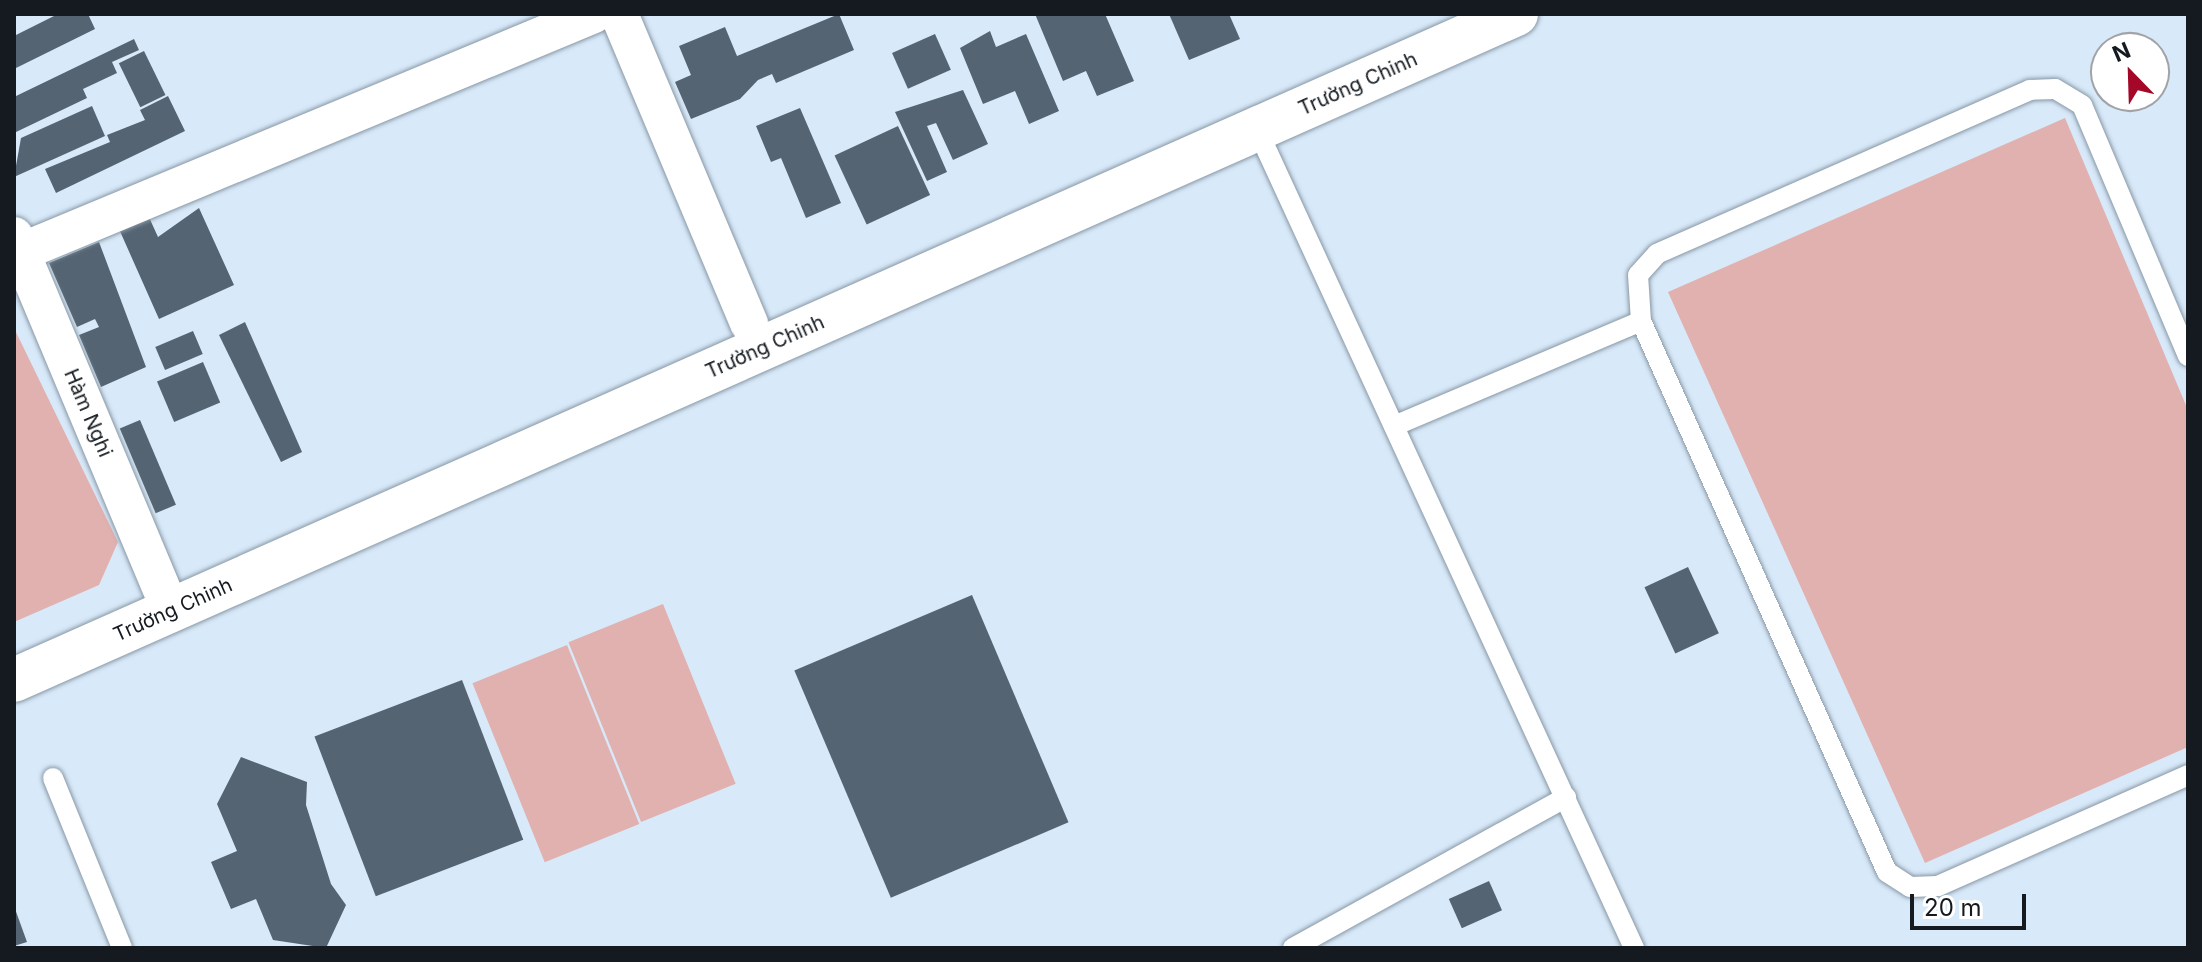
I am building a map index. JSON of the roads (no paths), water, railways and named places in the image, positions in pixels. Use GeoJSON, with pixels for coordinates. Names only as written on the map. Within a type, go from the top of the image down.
{"type":"FeatureCollection","features":[{"type":"Feature","properties":{"kind":"street"},"geometry":{"type":"LineString","coordinates":[[17,244],[594,14]]}},
{"type":"Feature","properties":{"kind":"street"},"geometry":{"type":"LineString","coordinates":[[619,14],[749,324]]}},
{"type":"Feature","properties":{"kind":"street","name":"Trường Chinh"},"geometry":{"type":"LineString","coordinates":[[14,655],[749,324],[1483,18]]}},
{"type":"Feature","properties":{"kind":"street","name":"Trường Chinh"},"geometry":{"type":"LineString","coordinates":[[14,680],[1257,129],[1483,18]]}},
{"type":"Feature","properties":{"kind":"street","name":"Hàm Nghi"},"geometry":{"type":"LineString","coordinates":[[17,244],[162,589]]}},
{"type":"Feature","properties":{"kind":"lane"},"geometry":{"type":"LineString","coordinates":[[2188,356],[2082,105],[2055,89],[2030,90],[1657,254],[1638,275],[1641,321],[1887,872],[1910,887],[1938,886],[2188,775]]}},
{"type":"Feature","properties":{"kind":"lane"},"geometry":{"type":"LineString","coordinates":[[1257,129],[1634,948]]}},
{"type":"Feature","properties":{"kind":"lane"},"geometry":{"type":"LineString","coordinates":[[1394,426],[1641,321]]}},
{"type":"Feature","properties":{"kind":"lane"},"geometry":{"type":"LineString","coordinates":[[53,778],[122,948]]}},
{"type":"Feature","properties":{"kind":"lane"},"geometry":{"type":"LineString","coordinates":[[1293,948],[1566,797]]}}]}
